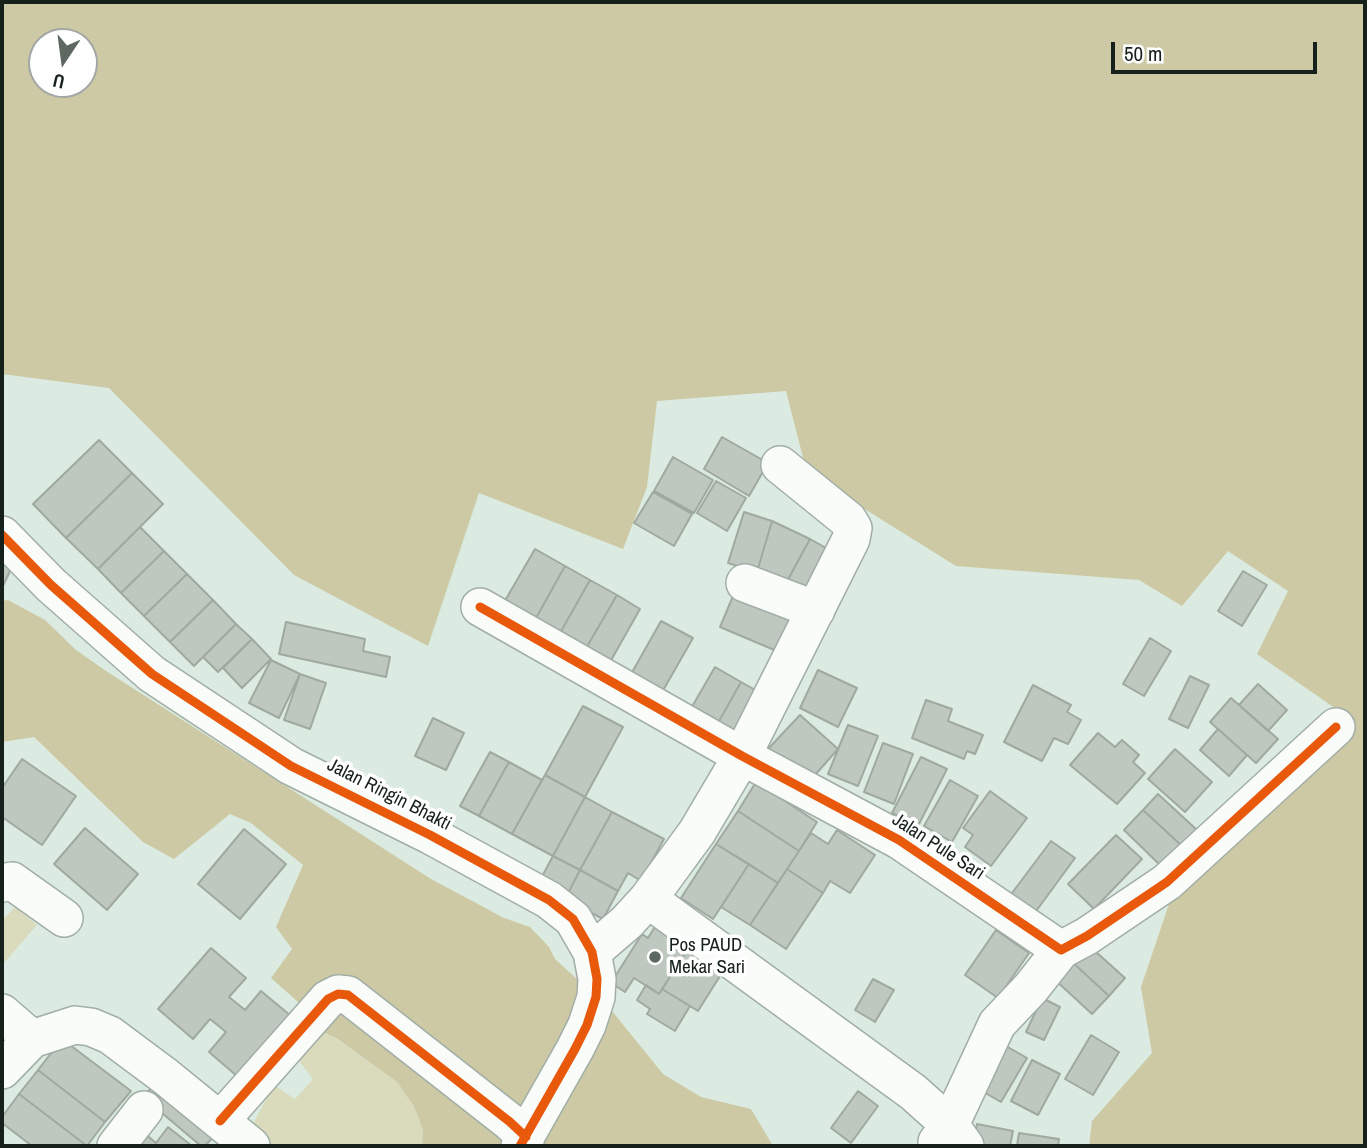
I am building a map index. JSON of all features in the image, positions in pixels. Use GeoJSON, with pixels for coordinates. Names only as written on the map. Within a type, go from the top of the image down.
{"type":"FeatureCollection","features":[{"type":"Feature","properties":{"kind":"street"},"geometry":{"type":"LineString","coordinates":[[592,952],[627,922],[648,899],[697,832],[742,756],[851,539],[853,528],[848,520],[780,465]]}},
{"type":"Feature","properties":{"kind":"street","name":"Jalan Ringin Bhakti"},"geometry":{"type":"LineString","coordinates":[[2,535],[51,585],[152,674],[291,766],[430,835],[549,900],[573,919],[592,952],[597,979],[596,997],[587,1025],[523,1142]]}},
{"type":"Feature","properties":{"kind":"street"},"geometry":{"type":"LineString","coordinates":[[745,583],[816,610]]}},
{"type":"Feature","properties":{"kind":"street","name":"Jalan Pule Sari"},"geometry":{"type":"LineString","coordinates":[[480,607],[742,756],[899,840],[1060,950]]}},
{"type":"Feature","properties":{"kind":"street"},"geometry":{"type":"LineString","coordinates":[[648,899],[913,1092],[949,1139],[997,1024],[1031,988],[1060,950],[1087,936],[1167,882],[1336,727]]}},
{"type":"Feature","properties":{"kind":"street"},"geometry":{"type":"LineString","coordinates":[[2,883],[12,881],[64,918]]}},
{"type":"Feature","properties":{"kind":"street"},"geometry":{"type":"LineString","coordinates":[[220,1121],[328,999],[338,994],[348,995],[510,1122],[523,1142]]}},
{"type":"Feature","properties":{"kind":"street"},"geometry":{"type":"LineString","coordinates":[[2,1013],[32,1039]]}},
{"type":"Feature","properties":{"kind":"street"},"geometry":{"type":"LineString","coordinates":[[2,1070],[32,1039],[75,1025],[91,1027],[110,1035],[251,1146]]}},
{"type":"Feature","properties":{"kind":"street"},"geometry":{"type":"LineString","coordinates":[[116,1146],[144,1110]]}},
{"type":"Feature","properties":{"kind":"green space"},"geometry":{"type":"Polygon","coordinates":[[[15,907],[37,925],[3,964],[2,921],[15,907]]]}},
{"type":"Feature","properties":{"kind":"green space"},"geometry":{"type":"Polygon","coordinates":[[[319,1030],[335,1038],[397,1082],[414,1105],[423,1130],[422,1146],[231,1146],[249,1131],[274,1085],[295,1099],[313,1079],[297,1058],[319,1030]]]}},
{"type":"Feature","properties":{"kind":"shaded area"},"geometry":{"type":"Polygon","coordinates":[[[2,2],[1365,2],[1365,1146],[1089,1146],[1092,1121],[1152,1053],[1141,987],[1172,895],[1355,722],[1257,654],[1288,591],[1228,551],[1182,606],[1139,580],[956,566],[807,473],[786,391],[657,401],[647,487],[623,549],[479,493],[428,646],[294,575],[109,388],[2,374],[2,2]]]}},
{"type":"Feature","properties":{"kind":"shaded area"},"geometry":{"type":"Polygon","coordinates":[[[8,600],[45,620],[76,650],[106,671],[431,879],[504,918],[530,927],[549,947],[555,959],[612,1011],[663,1074],[701,1097],[751,1109],[773,1146],[422,1146],[423,1130],[414,1106],[397,1082],[336,1038],[319,1030],[323,1024],[271,978],[292,949],[276,927],[303,865],[251,823],[230,814],[174,859],[143,842],[34,737],[2,742],[2,601],[8,600]]]}},
{"type":"Feature","properties":{"kind":"building"},"geometry":{"type":"Polygon","coordinates":[[[722,437],[768,463],[749,496],[704,469],[722,437]]]}},
{"type":"Feature","properties":{"kind":"building"},"geometry":{"type":"Polygon","coordinates":[[[99,440],[132,473],[66,538],[33,504],[99,440]]]}},
{"type":"Feature","properties":{"kind":"building"},"geometry":{"type":"Polygon","coordinates":[[[673,457],[713,480],[694,513],[654,491],[673,457]]]}},
{"type":"Feature","properties":{"kind":"building"},"geometry":{"type":"Polygon","coordinates":[[[132,473],[163,504],[98,569],[66,538],[132,473]]]}},
{"type":"Feature","properties":{"kind":"building"},"geometry":{"type":"Polygon","coordinates":[[[716,481],[746,498],[727,531],[697,513],[716,481]]]}},
{"type":"Feature","properties":{"kind":"building"},"geometry":{"type":"Polygon","coordinates":[[[653,492],[692,514],[674,546],[634,523],[653,492]]]}},
{"type":"Feature","properties":{"kind":"building"},"geometry":{"type":"Polygon","coordinates":[[[744,512],[772,521],[757,572],[728,563],[744,512]]]}},
{"type":"Feature","properties":{"kind":"building"},"geometry":{"type":"Polygon","coordinates":[[[772,521],[810,539],[785,585],[757,572],[772,521]]]}},
{"type":"Feature","properties":{"kind":"building"},"geometry":{"type":"Polygon","coordinates":[[[140,527],[164,551],[121,593],[98,569],[140,527]]]}},
{"type":"Feature","properties":{"kind":"building"},"geometry":{"type":"Polygon","coordinates":[[[810,539],[835,553],[810,599],[785,585],[810,539]]]}},
{"type":"Feature","properties":{"kind":"building"},"geometry":{"type":"Polygon","coordinates":[[[535,549],[565,566],[530,629],[499,611],[535,549]]]}},
{"type":"Feature","properties":{"kind":"building"},"geometry":{"type":"Polygon","coordinates":[[[164,551],[187,574],[144,616],[121,593],[164,551]]]}},
{"type":"Feature","properties":{"kind":"building"},"geometry":{"type":"Polygon","coordinates":[[[2,564],[11,569],[2,588],[2,564]]]}},
{"type":"Feature","properties":{"kind":"building"},"geometry":{"type":"Polygon","coordinates":[[[565,566],[590,580],[555,642],[530,629],[565,566]]]}},
{"type":"Feature","properties":{"kind":"building"},"geometry":{"type":"Polygon","coordinates":[[[1243,571],[1267,585],[1242,626],[1218,611],[1243,571]]]}},
{"type":"Feature","properties":{"kind":"building"},"geometry":{"type":"Polygon","coordinates":[[[187,574],[213,600],[170,642],[144,616],[187,574]]]}},
{"type":"Feature","properties":{"kind":"building"},"geometry":{"type":"Polygon","coordinates":[[[590,580],[617,595],[581,657],[555,642],[590,580]]]}},
{"type":"Feature","properties":{"kind":"building"},"geometry":{"type":"Polygon","coordinates":[[[617,595],[640,609],[605,671],[581,657],[617,595]]]}},
{"type":"Feature","properties":{"kind":"building"},"geometry":{"type":"Polygon","coordinates":[[[733,596],[793,621],[779,652],[720,627],[733,596]]]}},
{"type":"Feature","properties":{"kind":"building"},"geometry":{"type":"Polygon","coordinates":[[[213,600],[236,624],[194,666],[170,642],[213,600]]]}},
{"type":"Feature","properties":{"kind":"building"},"geometry":{"type":"Polygon","coordinates":[[[661,621],[693,638],[657,701],[626,683],[661,621]]]}},
{"type":"Feature","properties":{"kind":"building"},"geometry":{"type":"Polygon","coordinates":[[[286,622],[365,639],[363,651],[390,657],[386,677],[279,654],[286,622]]]}},
{"type":"Feature","properties":{"kind":"building"},"geometry":{"type":"Polygon","coordinates":[[[236,624],[252,639],[218,672],[203,657],[236,624]]]}},
{"type":"Feature","properties":{"kind":"building"},"geometry":{"type":"Polygon","coordinates":[[[1150,638],[1171,651],[1144,696],[1123,684],[1150,638]]]}},
{"type":"Feature","properties":{"kind":"building"},"geometry":{"type":"Polygon","coordinates":[[[252,639],[271,659],[242,688],[223,668],[252,639]]]}},
{"type":"Feature","properties":{"kind":"building"},"geometry":{"type":"Polygon","coordinates":[[[271,660],[300,674],[279,718],[249,703],[271,660]]]}},
{"type":"Feature","properties":{"kind":"building"},"geometry":{"type":"Polygon","coordinates":[[[715,667],[741,682],[713,732],[686,717],[715,667]]]}},
{"type":"Feature","properties":{"kind":"building"},"geometry":{"type":"Polygon","coordinates":[[[818,670],[857,688],[838,727],[800,708],[818,670]]]}},
{"type":"Feature","properties":{"kind":"building"},"geometry":{"type":"Polygon","coordinates":[[[300,674],[326,683],[310,729],[284,720],[300,674]]]}},
{"type":"Feature","properties":{"kind":"building"},"geometry":{"type":"Polygon","coordinates":[[[1190,676],[1209,685],[1188,728],[1169,719],[1190,676]]]}},
{"type":"Feature","properties":{"kind":"building"},"geometry":{"type":"Polygon","coordinates":[[[741,682],[766,696],[738,746],[713,732],[741,682]]]}},
{"type":"Feature","properties":{"kind":"building"},"geometry":{"type":"Polygon","coordinates":[[[1258,684],[1287,710],[1268,731],[1239,705],[1258,684]]]}},
{"type":"Feature","properties":{"kind":"building"},"geometry":{"type":"Polygon","coordinates":[[[1033,685],[1071,705],[1067,712],[1081,720],[1068,744],[1054,738],[1042,761],[1004,742],[1033,685]]]}},
{"type":"Feature","properties":{"kind":"building"},"geometry":{"type":"Polygon","coordinates":[[[1231,698],[1278,739],[1256,763],[1210,722],[1231,698]]]}},
{"type":"Feature","properties":{"kind":"building"},"geometry":{"type":"Polygon","coordinates":[[[926,700],[952,709],[948,721],[983,735],[975,754],[967,751],[964,759],[912,738],[926,700]]]}},
{"type":"Feature","properties":{"kind":"building"},"geometry":{"type":"Polygon","coordinates":[[[583,706],[623,727],[585,797],[545,775],[583,706]]]}},
{"type":"Feature","properties":{"kind":"building"},"geometry":{"type":"Polygon","coordinates":[[[800,715],[838,749],[807,784],[768,749],[800,715]]]}},
{"type":"Feature","properties":{"kind":"building"},"geometry":{"type":"Polygon","coordinates":[[[433,718],[464,733],[446,770],[415,756],[433,718]]]}},
{"type":"Feature","properties":{"kind":"building"},"geometry":{"type":"Polygon","coordinates":[[[848,725],[878,736],[858,786],[828,774],[848,725]]]}},
{"type":"Feature","properties":{"kind":"building"},"geometry":{"type":"Polygon","coordinates":[[[1218,729],[1247,755],[1229,776],[1200,750],[1218,729]]]}},
{"type":"Feature","properties":{"kind":"building"},"geometry":{"type":"Polygon","coordinates":[[[1098,733],[1115,747],[1122,740],[1139,755],[1133,762],[1145,773],[1117,804],[1070,765],[1098,733]]]}},
{"type":"Feature","properties":{"kind":"building"},"geometry":{"type":"Polygon","coordinates":[[[883,743],[913,754],[894,804],[864,792],[883,743]]]}},
{"type":"Feature","properties":{"kind":"building"},"geometry":{"type":"Polygon","coordinates":[[[1175,749],[1212,782],[1185,812],[1148,779],[1175,749]]]}},
{"type":"Feature","properties":{"kind":"building"},"geometry":{"type":"Polygon","coordinates":[[[490,752],[509,762],[479,816],[460,806],[490,752]]]}},
{"type":"Feature","properties":{"kind":"building"},"geometry":{"type":"Polygon","coordinates":[[[921,757],[947,769],[918,826],[892,813],[921,757]]]}},
{"type":"Feature","properties":{"kind":"building"},"geometry":{"type":"Polygon","coordinates":[[[22,759],[76,796],[42,845],[2,817],[2,788],[22,759]]]}},
{"type":"Feature","properties":{"kind":"building"},"geometry":{"type":"Polygon","coordinates":[[[509,762],[542,780],[512,834],[479,816],[509,762]]]}},
{"type":"Feature","properties":{"kind":"building"},"geometry":{"type":"Polygon","coordinates":[[[545,775],[585,797],[553,856],[512,834],[545,775]]]}},
{"type":"Feature","properties":{"kind":"building"},"geometry":{"type":"Polygon","coordinates":[[[950,780],[978,796],[952,842],[924,826],[950,780]]]}},
{"type":"Feature","properties":{"kind":"building"},"geometry":{"type":"Polygon","coordinates":[[[756,782],[817,822],[799,851],[738,811],[756,782]]]}},
{"type":"Feature","properties":{"kind":"building"},"geometry":{"type":"Polygon","coordinates":[[[990,791],[1027,818],[991,866],[965,847],[973,835],[963,828],[990,791]]]}},
{"type":"Feature","properties":{"kind":"building"},"geometry":{"type":"Polygon","coordinates":[[[1158,794],[1197,830],[1182,846],[1143,810],[1158,794]]]}},
{"type":"Feature","properties":{"kind":"building"},"geometry":{"type":"Polygon","coordinates":[[[585,797],[612,812],[580,870],[553,856],[585,797]]]}},
{"type":"Feature","properties":{"kind":"building"},"geometry":{"type":"Polygon","coordinates":[[[1143,810],[1182,846],[1162,867],[1124,830],[1143,810]]]}},
{"type":"Feature","properties":{"kind":"building"},"geometry":{"type":"Polygon","coordinates":[[[738,811],[799,851],[778,883],[716,844],[738,811]]]}},
{"type":"Feature","properties":{"kind":"building"},"geometry":{"type":"Polygon","coordinates":[[[612,812],[664,839],[641,881],[628,873],[618,891],[580,870],[612,812]]]}},
{"type":"Feature","properties":{"kind":"building"},"geometry":{"type":"Polygon","coordinates":[[[85,828],[138,874],[107,910],[54,864],[85,828]]]}},
{"type":"Feature","properties":{"kind":"building"},"geometry":{"type":"Polygon","coordinates":[[[244,829],[286,864],[240,919],[198,884],[244,829]]]}},
{"type":"Feature","properties":{"kind":"building"},"geometry":{"type":"Polygon","coordinates":[[[837,830],[875,855],[850,893],[830,881],[823,893],[787,869],[811,833],[828,844],[837,830]]]}},
{"type":"Feature","properties":{"kind":"building"},"geometry":{"type":"Polygon","coordinates":[[[1116,835],[1142,859],[1094,909],[1068,884],[1116,835]]]}},
{"type":"Feature","properties":{"kind":"building"},"geometry":{"type":"Polygon","coordinates":[[[1051,841],[1075,858],[1034,914],[1009,897],[1051,841]]]}},
{"type":"Feature","properties":{"kind":"building"},"geometry":{"type":"Polygon","coordinates":[[[716,844],[749,864],[713,919],[681,898],[716,844]]]}},
{"type":"Feature","properties":{"kind":"building"},"geometry":{"type":"Polygon","coordinates":[[[553,856],[580,870],[565,899],[538,884],[553,856]]]}},
{"type":"Feature","properties":{"kind":"building"},"geometry":{"type":"Polygon","coordinates":[[[749,864],[778,883],[750,925],[721,907],[749,864]]]}},
{"type":"Feature","properties":{"kind":"building"},"geometry":{"type":"Polygon","coordinates":[[[787,869],[823,893],[786,949],[750,925],[787,869]]]}},
{"type":"Feature","properties":{"kind":"building"},"geometry":{"type":"Polygon","coordinates":[[[580,870],[618,891],[603,919],[565,899],[580,870]]]}},
{"type":"Feature","properties":{"kind":"building","name":"Pos PAUD Mekar Sari"},"geometry":{"type":"Polygon","coordinates":[[[656,925],[690,946],[659,994],[634,978],[625,992],[611,983],[642,934],[648,938],[656,925]]]}},
{"type":"Feature","properties":{"kind":"building"},"geometry":{"type":"Polygon","coordinates":[[[996,930],[1029,953],[998,998],[965,975],[996,930]]]}},
{"type":"Feature","properties":{"kind":"building"},"geometry":{"type":"Polygon","coordinates":[[[1086,943],[1125,978],[1109,996],[1070,960],[1086,943]]]}},
{"type":"Feature","properties":{"kind":"building"},"geometry":{"type":"Polygon","coordinates":[[[690,946],[725,968],[698,1011],[662,989],[690,946]]]}},
{"type":"Feature","properties":{"kind":"building"},"geometry":{"type":"Polygon","coordinates":[[[211,948],[246,978],[229,997],[245,1010],[261,991],[297,1021],[245,1083],[209,1052],[226,1032],[210,1019],[193,1039],[158,1009],[211,948]]]}},
{"type":"Feature","properties":{"kind":"building"},"geometry":{"type":"Polygon","coordinates":[[[1070,960],[1109,996],[1092,1014],[1053,978],[1070,960]]]}},
{"type":"Feature","properties":{"kind":"building"},"geometry":{"type":"Polygon","coordinates":[[[873,979],[894,990],[875,1022],[855,1010],[873,979]]]}},
{"type":"Feature","properties":{"kind":"building"},"geometry":{"type":"Polygon","coordinates":[[[646,985],[659,994],[662,989],[690,1006],[675,1031],[647,1014],[650,1009],[637,1000],[646,985]]]}},
{"type":"Feature","properties":{"kind":"building"},"geometry":{"type":"Polygon","coordinates":[[[1042,998],[1060,1007],[1044,1040],[1026,1032],[1042,998]]]}},
{"type":"Feature","properties":{"kind":"building"},"geometry":{"type":"Polygon","coordinates":[[[1091,1035],[1119,1052],[1093,1095],[1065,1079],[1091,1035]]]}},
{"type":"Feature","properties":{"kind":"building"},"geometry":{"type":"Polygon","coordinates":[[[62,1039],[131,1091],[105,1122],[38,1070],[62,1039]]]}},
{"type":"Feature","properties":{"kind":"building"},"geometry":{"type":"Polygon","coordinates":[[[999,1042],[1027,1058],[1001,1102],[973,1086],[999,1042]]]}},
{"type":"Feature","properties":{"kind":"building"},"geometry":{"type":"Polygon","coordinates":[[[1032,1060],[1060,1074],[1038,1115],[1011,1101],[1032,1060]]]}},
{"type":"Feature","properties":{"kind":"building"},"geometry":{"type":"Polygon","coordinates":[[[38,1070],[105,1122],[87,1146],[19,1094],[38,1070]]]}},
{"type":"Feature","properties":{"kind":"building"},"geometry":{"type":"Polygon","coordinates":[[[154,1085],[214,1136],[205,1146],[201,1146],[143,1097],[154,1085]]]}},
{"type":"Feature","properties":{"kind":"building"},"geometry":{"type":"Polygon","coordinates":[[[858,1091],[878,1106],[851,1143],[831,1128],[858,1091]]]}},
{"type":"Feature","properties":{"kind":"building"},"geometry":{"type":"Polygon","coordinates":[[[19,1094],[87,1146],[32,1146],[2,1123],[2,1117],[19,1094]]]}},
{"type":"Feature","properties":{"kind":"building"},"geometry":{"type":"Polygon","coordinates":[[[977,1124],[1013,1131],[1010,1146],[973,1146],[977,1124]]]}},
{"type":"Feature","properties":{"kind":"building"},"geometry":{"type":"Polygon","coordinates":[[[168,1127],[192,1146],[132,1146],[143,1132],[156,1143],[168,1127]]]}},
{"type":"Feature","properties":{"kind":"building"},"geometry":{"type":"Polygon","coordinates":[[[1019,1133],[1059,1139],[1058,1146],[1017,1146],[1019,1133]]]}},
{"type":"Feature","properties":{"kind":"cycle path"},"geometry":{"type":"LineString","coordinates":[[2,535],[51,585],[152,674],[291,766],[430,835],[549,900],[573,919],[592,952],[597,979],[596,997],[587,1025],[575,1049],[520,1146]]}},
{"type":"Feature","properties":{"kind":"cycle path"},"geometry":{"type":"LineString","coordinates":[[480,607],[742,756],[899,840],[1061,950],[1087,936],[1167,882],[1336,727]]}},
{"type":"Feature","properties":{"kind":"cycle path"},"geometry":{"type":"LineString","coordinates":[[220,1121],[328,999],[338,994],[348,995],[526,1137]]}},
{"type":"Feature","properties":{"kind":"place","name":"Pos PAUD Mekar Sari"},"geometry":{"type":"Point","coordinates":[655,957]}}]}
